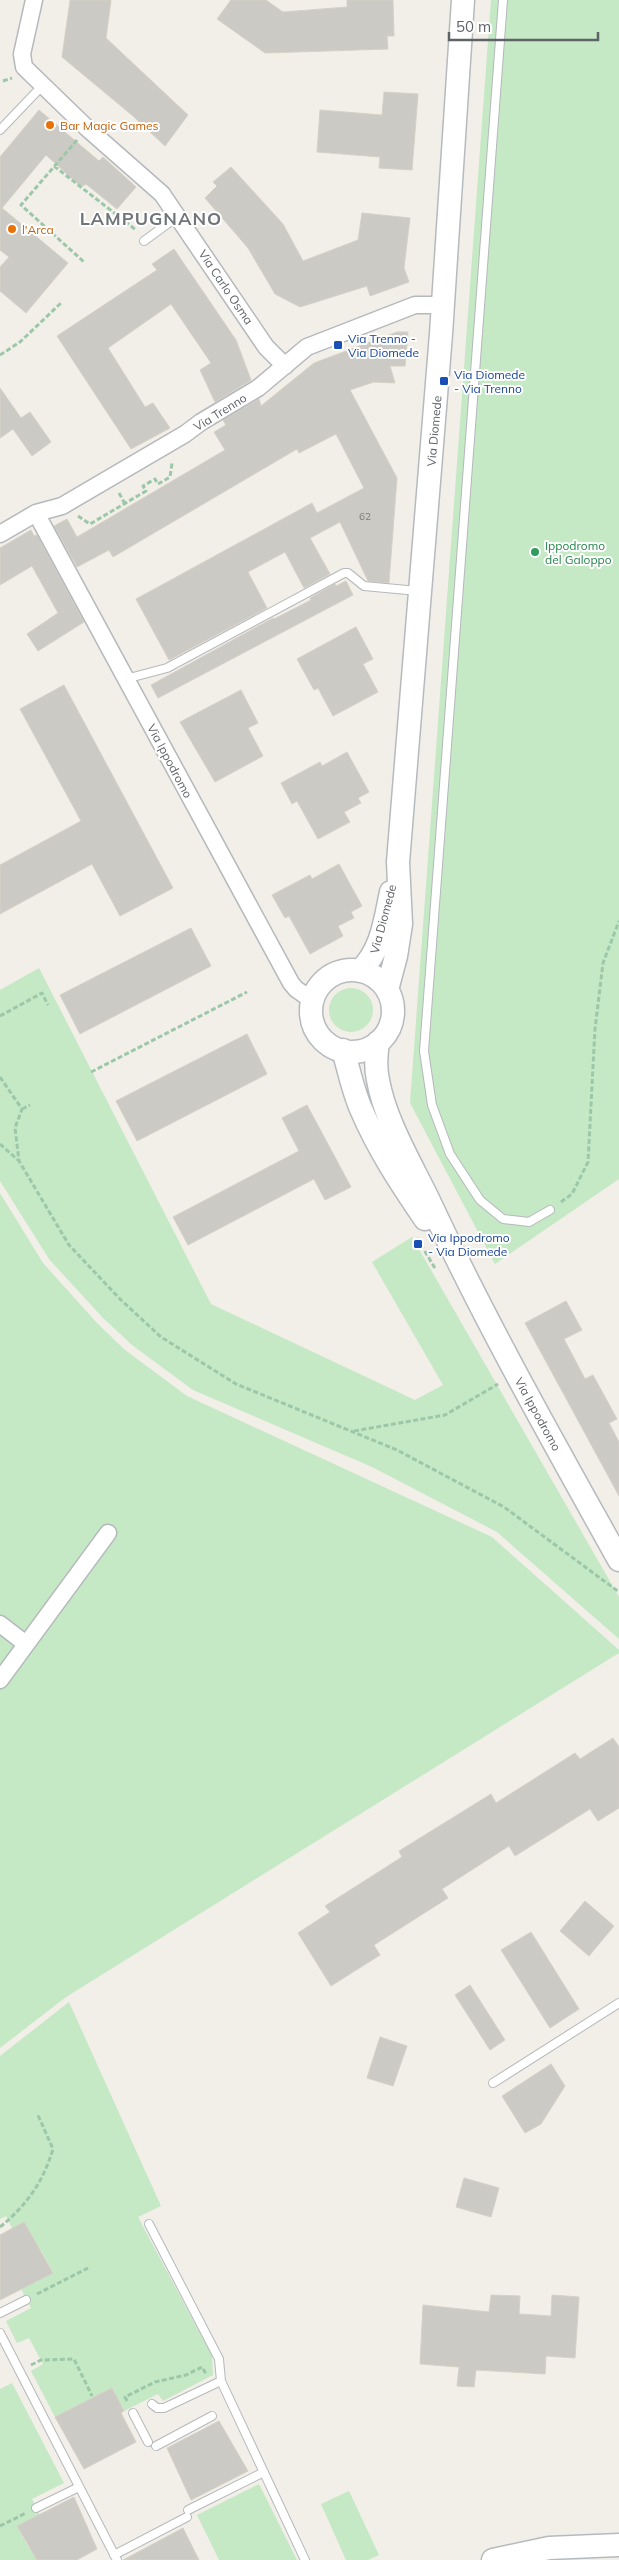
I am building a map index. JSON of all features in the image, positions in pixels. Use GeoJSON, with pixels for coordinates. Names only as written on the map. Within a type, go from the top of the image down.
{"type":"FeatureCollection","features":[{"type":"Feature","properties":{"kind":"street","name":"Via Carlo Osma"},"geometry":{"type":"LineString","coordinates":[[34,0],[22,54],[24,67],[87,128],[162,194],[266,347],[285,366]]}},
{"type":"Feature","properties":{"kind":"street","name":"Via Diomede"},"geometry":{"type":"LineString","coordinates":[[387,990],[396,956],[401,924],[398,862],[443,305],[463,0]]}},
{"type":"Feature","properties":{"kind":"street","name":"Via Trenno"},"geometry":{"type":"LineString","coordinates":[[0,534],[36,513],[52,510],[77,498],[258,388],[307,347],[415,306],[443,305]]}},
{"type":"Feature","properties":{"kind":"street","name":"Via Ippodromo"},"geometry":{"type":"LineString","coordinates":[[36,513],[291,983],[313,1001]]}},
{"type":"Feature","properties":{"kind":"street","name":"Via Diomede"},"geometry":{"type":"LineString","coordinates":[[360,971],[372,958],[377,948],[398,862]]}},
{"type":"Feature","properties":{"kind":"street"},"geometry":{"type":"LineString","coordinates":[[345,971],[360,971],[374,976],[387,990],[392,1003],[392,1018],[388,1031],[378,1042],[361,1051],[343,1050],[326,1041],[316,1030],[312,1016],[313,1001],[319,987],[330,976],[345,971]]}},
{"type":"Feature","properties":{"kind":"street","name":"Via Ippodromo"},"geometry":{"type":"LineString","coordinates":[[378,1042],[376,1064],[384,1104],[460,1267],[619,1560]]}},
{"type":"Feature","properties":{"kind":"street","name":"Via Ippodromo"},"geometry":{"type":"LineString","coordinates":[[343,1050],[361,1108],[394,1175],[460,1267]]}},
{"type":"Feature","properties":{"kind":"street"},"geometry":{"type":"LineString","coordinates":[[0,1680],[108,1533]]}},
{"type":"Feature","properties":{"kind":"street"},"geometry":{"type":"LineString","coordinates":[[0,1624],[26,1644]]}},
{"type":"Feature","properties":{"kind":"street"},"geometry":{"type":"LineString","coordinates":[[493,2560],[549,2548],[619,2545]]}},
{"type":"Feature","properties":{"kind":"lane"},"geometry":{"type":"LineString","coordinates":[[503,0],[424,1051],[432,1105],[450,1154],[480,1200],[503,1219],[529,1222],[550,1210]]}},
{"type":"Feature","properties":{"kind":"lane"},"geometry":{"type":"LineString","coordinates":[[0,130],[43,85]]}},
{"type":"Feature","properties":{"kind":"lane"},"geometry":{"type":"LineString","coordinates":[[145,239],[178,216]]}},
{"type":"Feature","properties":{"kind":"lane"},"geometry":{"type":"LineString","coordinates":[[133,677],[167,668],[344,573],[348,573],[364,586],[421,592]]}},
{"type":"Feature","properties":{"kind":"lane"},"geometry":{"type":"LineString","coordinates":[[493,2083],[619,2003]]}},
{"type":"Feature","properties":{"kind":"lane"},"geometry":{"type":"LineString","coordinates":[[149,2224],[219,2359],[221,2381],[305,2560]]}},
{"type":"Feature","properties":{"kind":"lane"},"geometry":{"type":"LineString","coordinates":[[0,2313],[26,2300]]}},
{"type":"Feature","properties":{"kind":"lane"},"geometry":{"type":"LineString","coordinates":[[0,2333],[115,2557],[187,2514],[264,2472]]}},
{"type":"Feature","properties":{"kind":"lane"},"geometry":{"type":"LineString","coordinates":[[152,2404],[157,2408],[164,2408],[221,2381]]}},
{"type":"Feature","properties":{"kind":"lane"},"geometry":{"type":"LineString","coordinates":[[133,2413],[152,2444],[212,2416]]}},
{"type":"Feature","properties":{"kind":"lane"},"geometry":{"type":"LineString","coordinates":[[36,2508],[79,2487]]}},
{"type":"Feature","properties":{"kind":"path"},"geometry":{"type":"LineString","coordinates":[[2,82],[11,78]]}},
{"type":"Feature","properties":{"kind":"path"},"geometry":{"type":"LineString","coordinates":[[84,262],[21,205],[87,128]]}},
{"type":"Feature","properties":{"kind":"path"},"geometry":{"type":"LineString","coordinates":[[54,166],[145,239]]}},
{"type":"Feature","properties":{"kind":"path"},"geometry":{"type":"LineString","coordinates":[[0,355],[20,342],[62,302]]}},
{"type":"Feature","properties":{"kind":"path"},"geometry":{"type":"LineString","coordinates":[[90,524],[146,491],[143,486],[149,482],[155,479],[158,484],[170,477]]}},
{"type":"Feature","properties":{"kind":"path"},"geometry":{"type":"LineString","coordinates":[[550,1210],[572,1194],[588,1162],[595,1029],[603,963],[619,921]]}},
{"type":"Feature","properties":{"kind":"path"},"geometry":{"type":"LineString","coordinates":[[91,1072],[247,992]]}},
{"type":"Feature","properties":{"kind":"path"},"geometry":{"type":"LineString","coordinates":[[0,1016],[42,993],[48,1005]]}},
{"type":"Feature","properties":{"kind":"path"},"geometry":{"type":"LineString","coordinates":[[0,1078],[22,1109]]}},
{"type":"Feature","properties":{"kind":"path"},"geometry":{"type":"LineString","coordinates":[[19,1161],[15,1128],[22,1109],[30,1105]]}},
{"type":"Feature","properties":{"kind":"path"},"geometry":{"type":"LineString","coordinates":[[0,1144],[19,1161],[69,1245],[121,1300],[161,1337],[236,1384],[397,1450],[504,1507],[618,1592]]}},
{"type":"Feature","properties":{"kind":"path"},"geometry":{"type":"LineString","coordinates":[[416,1236],[436,1270]]}},
{"type":"Feature","properties":{"kind":"path"},"geometry":{"type":"LineString","coordinates":[[353,1432],[445,1415],[500,1382]]}},
{"type":"Feature","properties":{"kind":"path"},"geometry":{"type":"LineString","coordinates":[[0,2227],[21,2210],[46,2173],[53,2149],[37,2113]]}},
{"type":"Feature","properties":{"kind":"path"},"geometry":{"type":"LineString","coordinates":[[26,2300],[88,2268]]}},
{"type":"Feature","properties":{"kind":"path"},"geometry":{"type":"LineString","coordinates":[[19,2371],[40,2360],[74,2360],[92,2396]]}},
{"type":"Feature","properties":{"kind":"path"},"geometry":{"type":"LineString","coordinates":[[133,2413],[125,2397],[155,2382],[186,2375],[202,2366],[212,2386]]}},
{"type":"Feature","properties":{"kind":"path"},"geometry":{"type":"LineString","coordinates":[[0,2526],[36,2508]]}},
{"type":"Feature","properties":{"kind":"green space","name":"Ippodromo del Galoppo"},"geometry":{"type":"Polygon","coordinates":[[[491,0],[619,0],[619,1179],[495,1264],[410,1103],[491,0]]]}},
{"type":"Feature","properties":{"kind":"green space"},"geometry":{"type":"Polygon","coordinates":[[[39,968],[211,1304],[415,1400],[443,1385],[372,1262],[412,1237],[619,1597],[619,1639],[497,1532],[372,1467],[193,1390],[132,1345],[103,1318],[49,1259],[0,1181],[0,990],[39,968]]]}},
{"type":"Feature","properties":{"kind":"green space"},"geometry":{"type":"Polygon","coordinates":[[[355,988],[367,994],[372,1001],[372,1019],[367,1026],[360,1031],[347,1032],[339,1029],[332,1022],[329,1006],[332,998],[339,991],[355,988]]]}},
{"type":"Feature","properties":{"kind":"green space"},"geometry":{"type":"Polygon","coordinates":[[[0,1193],[43,1263],[97,1323],[125,1350],[187,1396],[492,1537],[619,1650],[619,1653],[66,1997],[0,2048],[0,1193]]]}},
{"type":"Feature","properties":{"kind":"green space"},"geometry":{"type":"Polygon","coordinates":[[[69,2002],[161,2206],[138,2217],[212,2356],[213,2375],[163,2401],[158,2394],[124,2411],[112,2388],[55,2417],[31,2371],[43,2364],[29,2338],[17,2343],[6,2321],[31,2308],[21,2289],[53,2272],[41,2250],[33,2253],[12,2228],[6,2216],[0,2219],[0,2056],[69,2002]]]}},
{"type":"Feature","properties":{"kind":"green space"},"geometry":{"type":"Polygon","coordinates":[[[12,2383],[64,2483],[32,2499],[40,2515],[17,2526],[29,2548],[36,2544],[33,2553],[37,2560],[0,2560],[0,2389],[12,2383]]]}},
{"type":"Feature","properties":{"kind":"green space"},"geometry":{"type":"Polygon","coordinates":[[[259,2484],[297,2560],[219,2560],[197,2515],[259,2484]]]}},
{"type":"Feature","properties":{"kind":"green space"},"geometry":{"type":"Polygon","coordinates":[[[349,2491],[379,2555],[368,2560],[346,2560],[321,2504],[349,2491]]]}},
{"type":"Feature","properties":{"kind":"building"},"geometry":{"type":"Polygon","coordinates":[[[70,0],[111,0],[106,38],[188,115],[165,146],[133,116],[62,57],[70,0]]]}},
{"type":"Feature","properties":{"kind":"building"},"geometry":{"type":"Polygon","coordinates":[[[231,0],[266,0],[283,12],[347,7],[347,0],[393,0],[394,36],[387,36],[388,49],[265,53],[217,19],[231,0]]]}},
{"type":"Feature","properties":{"kind":"building"},"geometry":{"type":"Polygon","coordinates":[[[384,92],[418,94],[412,170],[379,168],[380,157],[317,152],[320,110],[382,115],[384,92]]]}},
{"type":"Feature","properties":{"kind":"building"},"geometry":{"type":"Polygon","coordinates":[[[39,110],[99,161],[103,157],[136,187],[117,209],[86,184],[83,186],[78,184],[46,155],[2,208],[68,263],[26,313],[0,291],[0,267],[9,257],[0,250],[0,157],[39,110]]]}},
{"type":"Feature","properties":{"kind":"building"},"geometry":{"type":"Polygon","coordinates":[[[231,167],[283,224],[303,261],[358,240],[362,213],[410,218],[404,268],[409,282],[370,296],[367,286],[300,307],[275,294],[248,248],[205,198],[217,186],[213,182],[231,167]]]}},
{"type":"Feature","properties":{"kind":"building"},"geometry":{"type":"Polygon","coordinates":[[[174,249],[236,340],[251,380],[215,402],[200,370],[211,363],[171,304],[108,348],[145,407],[153,403],[170,428],[131,449],[57,336],[157,270],[152,264],[174,249]]]}},
{"type":"Feature","properties":{"kind":"building"},"geometry":{"type":"Polygon","coordinates":[[[397,332],[408,332],[405,366],[390,366],[395,383],[374,382],[350,390],[397,478],[389,583],[368,581],[340,522],[310,538],[330,574],[304,588],[285,552],[248,572],[267,608],[169,660],[136,599],[312,503],[317,513],[364,488],[336,434],[299,453],[297,449],[113,557],[109,550],[77,567],[54,526],[67,519],[77,537],[225,450],[214,432],[226,425],[223,420],[259,399],[261,406],[314,363],[397,332]]]}},
{"type":"Feature","properties":{"kind":"building"},"geometry":{"type":"Polygon","coordinates":[[[0,388],[21,418],[30,412],[51,442],[32,456],[13,429],[0,438],[0,388]]]}},
{"type":"Feature","properties":{"kind":"building"},"geometry":{"type":"Polygon","coordinates":[[[31,530],[34,536],[37,535],[84,622],[38,651],[27,634],[58,613],[32,566],[0,585],[0,548],[31,530]]]}},
{"type":"Feature","properties":{"kind":"building"},"geometry":{"type":"Polygon","coordinates":[[[346,581],[353,595],[158,698],[151,685],[273,618],[311,600],[310,598],[335,584],[336,586],[346,581]]]}},
{"type":"Feature","properties":{"kind":"building"},"geometry":{"type":"Polygon","coordinates":[[[356,627],[373,659],[363,664],[378,692],[333,716],[318,688],[314,690],[297,659],[356,627]]]}},
{"type":"Feature","properties":{"kind":"building"},"geometry":{"type":"Polygon","coordinates":[[[64,685],[173,888],[120,916],[92,864],[0,914],[0,865],[81,821],[20,709],[64,685]]]}},
{"type":"Feature","properties":{"kind":"building"},"geometry":{"type":"Polygon","coordinates":[[[241,690],[258,723],[248,728],[263,756],[215,782],[180,722],[241,690]]]}},
{"type":"Feature","properties":{"kind":"building"},"geometry":{"type":"Polygon","coordinates":[[[347,752],[369,792],[358,798],[361,803],[344,812],[350,822],[318,839],[297,801],[292,804],[281,783],[320,762],[322,766],[347,752]]]}},
{"type":"Feature","properties":{"kind":"building"},"geometry":{"type":"Polygon","coordinates":[[[339,864],[362,906],[351,912],[354,918],[338,926],[343,936],[310,954],[289,916],[285,918],[272,895],[310,875],[312,879],[339,864]]]}},
{"type":"Feature","properties":{"kind":"building"},"geometry":{"type":"Polygon","coordinates":[[[191,928],[211,966],[80,1034],[60,995],[191,928]]]}},
{"type":"Feature","properties":{"kind":"building"},"geometry":{"type":"Polygon","coordinates":[[[247,1034],[267,1074],[137,1141],[116,1101],[247,1034]]]}},
{"type":"Feature","properties":{"kind":"building"},"geometry":{"type":"Polygon","coordinates":[[[307,1105],[351,1187],[325,1200],[314,1179],[188,1245],[173,1217],[299,1151],[282,1118],[307,1105]]]}},
{"type":"Feature","properties":{"kind":"building"},"geometry":{"type":"Polygon","coordinates":[[[566,1301],[582,1330],[564,1339],[585,1379],[593,1375],[617,1419],[609,1423],[619,1442],[619,1496],[525,1323],[566,1301]]]}},
{"type":"Feature","properties":{"kind":"building"},"geometry":{"type":"Polygon","coordinates":[[[613,1738],[619,1747],[619,1808],[598,1821],[590,1809],[515,1856],[509,1846],[442,1889],[448,1898],[374,1945],[380,1955],[331,1986],[298,1933],[330,1912],[325,1906],[402,1857],[399,1851],[491,1794],[496,1803],[575,1753],[580,1759],[613,1738]]]}},
{"type":"Feature","properties":{"kind":"building"},"geometry":{"type":"Polygon","coordinates":[[[585,1901],[614,1926],[589,1956],[560,1931],[585,1901]]]}},
{"type":"Feature","properties":{"kind":"building"},"geometry":{"type":"Polygon","coordinates":[[[531,1932],[579,2009],[550,2028],[501,1950],[531,1932]]]}},
{"type":"Feature","properties":{"kind":"building"},"geometry":{"type":"Polygon","coordinates":[[[470,1985],[505,2040],[490,2050],[455,1995],[470,1985]]]}},
{"type":"Feature","properties":{"kind":"building"},"geometry":{"type":"Polygon","coordinates":[[[380,2037],[407,2046],[393,2086],[367,2078],[380,2037]]]}},
{"type":"Feature","properties":{"kind":"building"},"geometry":{"type":"Polygon","coordinates":[[[551,2064],[565,2086],[541,2124],[525,2133],[502,2096],[551,2064]]]}},
{"type":"Feature","properties":{"kind":"building"},"geometry":{"type":"Polygon","coordinates":[[[464,2178],[499,2188],[491,2217],[456,2207],[464,2178]]]}},
{"type":"Feature","properties":{"kind":"building"},"geometry":{"type":"Polygon","coordinates":[[[24,2222],[53,2273],[0,2300],[0,2235],[24,2222]]]}},
{"type":"Feature","properties":{"kind":"building"},"geometry":{"type":"Polygon","coordinates":[[[491,2295],[520,2296],[519,2314],[551,2316],[552,2295],[579,2297],[575,2358],[546,2356],[545,2374],[476,2370],[474,2387],[457,2386],[459,2367],[420,2364],[423,2305],[489,2312],[491,2295]]]}},
{"type":"Feature","properties":{"kind":"building"},"geometry":{"type":"Polygon","coordinates":[[[112,2388],[124,2411],[121,2413],[136,2442],[84,2469],[55,2417],[112,2388]]]}},
{"type":"Feature","properties":{"kind":"building"},"geometry":{"type":"Polygon","coordinates":[[[219,2421],[248,2471],[191,2500],[167,2448],[219,2421]]]}},
{"type":"Feature","properties":{"kind":"building"},"geometry":{"type":"Polygon","coordinates":[[[74,2497],[97,2549],[77,2560],[37,2560],[17,2526],[74,2497]]]}},
{"type":"Feature","properties":{"kind":"building"},"geometry":{"type":"Polygon","coordinates":[[[183,2528],[199,2560],[123,2560],[183,2528]]]}},
{"type":"Feature","properties":{"kind":"place","name":"Bar Magic Games"},"geometry":{"type":"Point","coordinates":[50,125]}},
{"type":"Feature","properties":{"kind":"place","name":"l'Arca"},"geometry":{"type":"Point","coordinates":[12,229]}},
{"type":"Feature","properties":{"kind":"place","name":"Via Trenno - Via Diomede"},"geometry":{"type":"Point","coordinates":[338,345]}},
{"type":"Feature","properties":{"kind":"place","name":"Via Diomede - Via Trenno"},"geometry":{"type":"Point","coordinates":[444,381]}},
{"type":"Feature","properties":{"kind":"place","name":"Ippodromo del Galoppo"},"geometry":{"type":"Point","coordinates":[535,552]}},
{"type":"Feature","properties":{"kind":"place","name":"Via Ippodromo - Via Diomede"},"geometry":{"type":"Point","coordinates":[418,1244]}},
{"type":"Feature","properties":{"kind":"district","name":"LAMPUGNANO"},"geometry":{"type":"Point","coordinates":[151,218]}}]}
